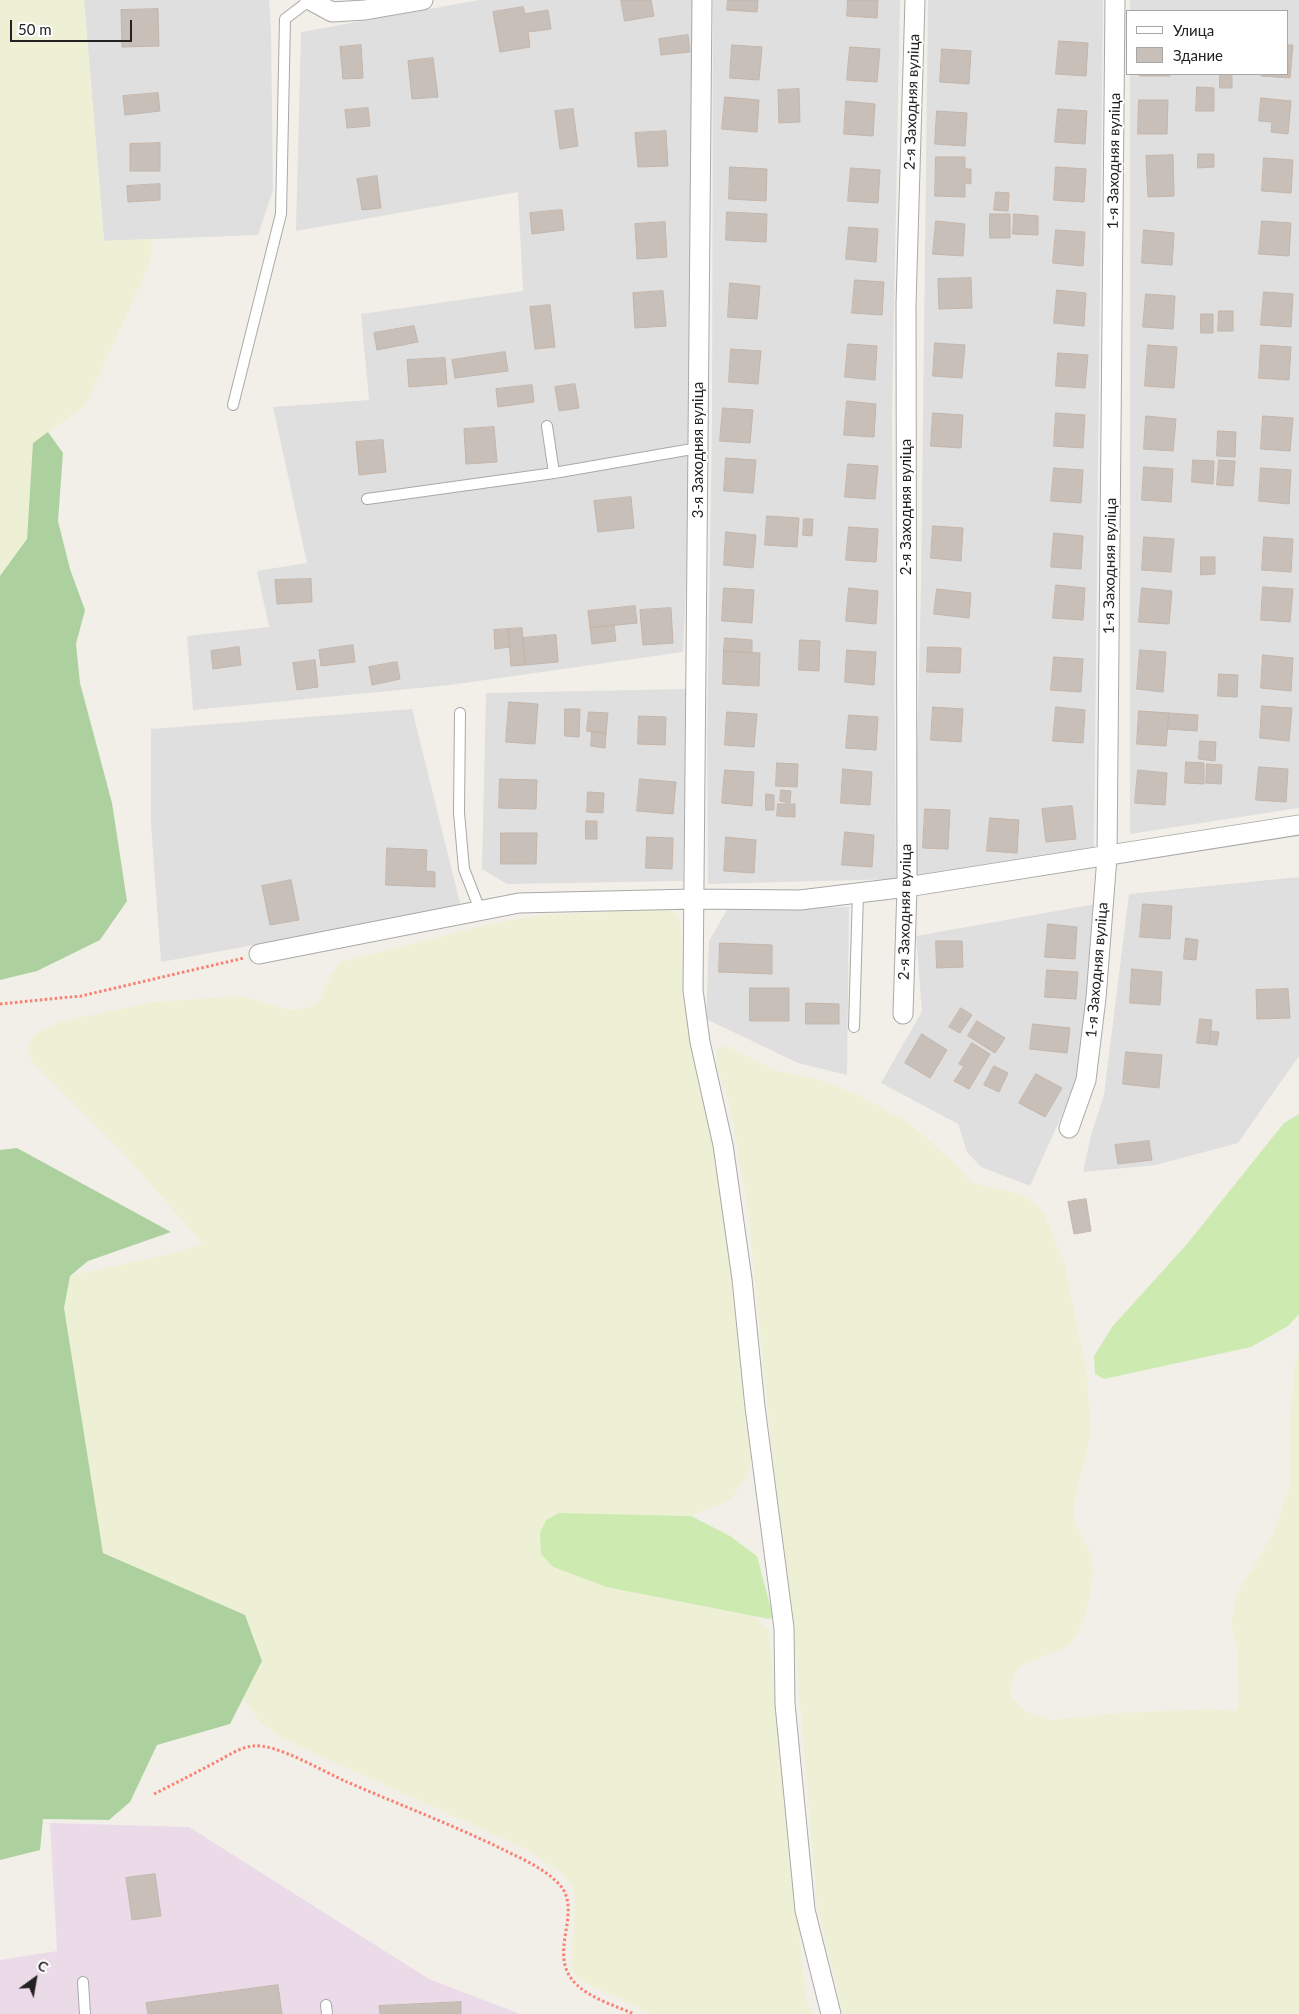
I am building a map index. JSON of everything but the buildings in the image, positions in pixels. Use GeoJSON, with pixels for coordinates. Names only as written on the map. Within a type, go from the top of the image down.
{"type":"FeatureCollection","features":[{"type":"Feature","properties":{"kind":"street"},"geometry":{"type":"LineString","coordinates":[[310,0],[332,12],[365,10],[423,0]]}},
{"type":"Feature","properties":{"kind":"street","name":"3-я Заходняя вуліца"},"geometry":{"type":"LineString","coordinates":[[702,0],[693,990],[700,1042],[722,1145],[742,1279],[755,1407],[784,1628],[785,1704],[805,1910],[831,2014]]}},
{"type":"Feature","properties":{"kind":"street","name":"2-я Заходняя вуліца"},"geometry":{"type":"LineString","coordinates":[[903,1014],[906,887],[906,304],[915,0]]}},
{"type":"Feature","properties":{"kind":"street","name":"1-я Заходняя вуліца"},"geometry":{"type":"LineString","coordinates":[[1069,1128],[1086,1080],[1096,998],[1107,856],[1115,0]]}},
{"type":"Feature","properties":{"kind":"street"},"geometry":{"type":"LineString","coordinates":[[259,954],[519,903],[694,899],[800,900],[906,887],[1299,825]]}},
{"type":"Feature","properties":{"kind":"lane"},"geometry":{"type":"LineString","coordinates":[[233,405],[281,214],[286,19],[310,0]]}},
{"type":"Feature","properties":{"kind":"lane"},"geometry":{"type":"LineString","coordinates":[[547,426],[554,473]]}},
{"type":"Feature","properties":{"kind":"lane"},"geometry":{"type":"LineString","coordinates":[[367,498],[554,473],[698,448]]}},
{"type":"Feature","properties":{"kind":"lane"},"geometry":{"type":"LineString","coordinates":[[460,713],[459,813],[464,869],[480,910]]}},
{"type":"Feature","properties":{"kind":"lane"},"geometry":{"type":"LineString","coordinates":[[854,1027],[858,893]]}},
{"type":"Feature","properties":{"kind":"lane"},"geometry":{"type":"LineString","coordinates":[[83,1982],[85,2014]]}},
{"type":"Feature","properties":{"kind":"path"},"geometry":{"type":"LineString","coordinates":[[0,1004],[81,996],[259,954]]}},
{"type":"Feature","properties":{"kind":"path"},"geometry":{"type":"LineString","coordinates":[[154,1794],[236,1752],[252,1746],[267,1746],[347,1782],[452,1825],[533,1865],[559,1884],[565,1894],[569,1911],[563,1960],[567,1974],[578,1986],[595,1997],[634,2014]]}},
{"type":"Feature","properties":{"kind":"shaded area"},"geometry":{"type":"Polygon","coordinates":[[[84,0],[269,0],[273,190],[258,235],[104,241],[84,0]]]}},
{"type":"Feature","properties":{"kind":"shaded area"},"geometry":{"type":"Polygon","coordinates":[[[479,0],[694,0],[690,162],[694,413],[683,652],[450,685],[193,710],[187,636],[269,627],[257,571],[307,563],[273,407],[369,400],[361,314],[523,291],[518,192],[296,231],[301,32],[479,0]]]}},
{"type":"Feature","properties":{"kind":"shaded area"},"geometry":{"type":"Polygon","coordinates":[[[713,0],[900,0],[892,413],[896,879],[708,884],[707,734],[712,427],[713,0]]]}},
{"type":"Feature","properties":{"kind":"shaded area"},"geometry":{"type":"Polygon","coordinates":[[[928,0],[1103,0],[1094,849],[914,877],[921,585],[928,0]]]}},
{"type":"Feature","properties":{"kind":"shaded area"},"geometry":{"type":"Polygon","coordinates":[[[1130,0],[1299,0],[1299,808],[1130,834],[1130,75],[1289,75],[1289,10],[1130,10],[1130,0]]]}},
{"type":"Feature","properties":{"kind":"shaded area"},"geometry":{"type":"Polygon","coordinates":[[[687,689],[683,881],[507,884],[482,869],[486,693],[687,689]]]}},
{"type":"Feature","properties":{"kind":"shaded area"},"geometry":{"type":"Polygon","coordinates":[[[412,709],[461,907],[161,962],[151,824],[151,729],[412,709]]]}},
{"type":"Feature","properties":{"kind":"shaded area"},"geometry":{"type":"Polygon","coordinates":[[[1299,877],[1299,1056],[1238,1143],[1156,1165],[1083,1172],[1091,1135],[1104,1095],[1129,894],[1299,877]]]}},
{"type":"Feature","properties":{"kind":"shaded area"},"geometry":{"type":"Polygon","coordinates":[[[1096,904],[1078,1079],[1030,1186],[981,1167],[967,1152],[958,1124],[881,1083],[922,1011],[916,936],[1096,904]]]}},
{"type":"Feature","properties":{"kind":"shaded area"},"geometry":{"type":"Polygon","coordinates":[[[849,907],[847,1075],[798,1063],[706,1019],[709,941],[728,908],[849,907]]]}},
{"type":"Feature","properties":{"kind":"shaded area"},"geometry":{"type":"Polygon","coordinates":[[[50,1823],[189,1827],[429,1979],[520,2014],[0,2014],[0,1960],[57,1951],[50,1823]]]}},
{"type":"Feature","properties":{"kind":"green space"},"geometry":{"type":"Polygon","coordinates":[[[0,0],[84,0],[104,241],[152,239],[151,261],[85,406],[33,443],[27,539],[0,576],[0,0]]]}},
{"type":"Feature","properties":{"kind":"green space"},"geometry":{"type":"Polygon","coordinates":[[[48,432],[63,453],[58,521],[70,569],[85,610],[76,644],[80,683],[112,803],[127,901],[100,940],[37,971],[0,980],[0,576],[27,539],[33,443],[48,432]]]}},
{"type":"Feature","properties":{"kind":"green space"},"geometry":{"type":"Polygon","coordinates":[[[666,909],[676,913],[680,921],[689,1032],[714,1136],[733,1274],[752,1456],[747,1476],[731,1499],[691,1516],[559,1514],[546,1520],[541,1532],[541,1553],[553,1567],[606,1587],[752,1615],[769,1630],[806,2000],[812,2014],[652,2014],[578,1979],[571,1966],[575,1900],[572,1885],[561,1872],[524,1848],[283,1739],[259,1721],[243,1698],[262,1661],[245,1615],[103,1554],[64,1308],[69,1276],[174,1253],[203,1244],[126,1156],[32,1062],[27,1049],[35,1034],[62,1021],[155,1002],[241,996],[289,1010],[306,1008],[318,1003],[340,962],[490,924],[542,915],[666,909]]]}},
{"type":"Feature","properties":{"kind":"green space"},"geometry":{"type":"Polygon","coordinates":[[[723,1046],[740,1052],[774,1070],[816,1079],[857,1094],[909,1123],[957,1165],[972,1183],[1021,1194],[1043,1211],[1064,1262],[1087,1375],[1091,1434],[1075,1498],[1073,1520],[1091,1553],[1093,1576],[1087,1610],[1078,1633],[1068,1646],[1018,1667],[1011,1687],[1011,1696],[1026,1712],[1051,1720],[1118,1713],[1210,1709],[1236,1711],[1239,1699],[1237,1649],[1231,1621],[1237,1593],[1272,1536],[1290,1486],[1289,1434],[1295,1363],[1299,1351],[1299,2014],[843,2014],[817,1906],[794,1632],[780,1535],[748,1211],[730,1106],[716,1064],[717,1048],[723,1046]]]}},
{"type":"Feature","properties":{"kind":"green space"},"geometry":{"type":"Polygon","coordinates":[[[1299,1114],[1299,1314],[1288,1326],[1251,1347],[1104,1379],[1095,1374],[1094,1356],[1112,1327],[1187,1244],[1284,1123],[1299,1114]]]}},
{"type":"Feature","properties":{"kind":"green space"},"geometry":{"type":"Polygon","coordinates":[[[17,1148],[171,1232],[88,1261],[70,1276],[64,1308],[103,1553],[245,1615],[262,1661],[230,1724],[157,1745],[130,1802],[109,1820],[43,1819],[40,1850],[0,1860],[0,1150],[17,1148]]]}},
{"type":"Feature","properties":{"kind":"green space"},"geometry":{"type":"Polygon","coordinates":[[[559,1513],[691,1516],[730,1536],[757,1556],[773,1617],[769,1619],[606,1587],[553,1567],[541,1554],[540,1533],[546,1520],[559,1513]]]}}]}
